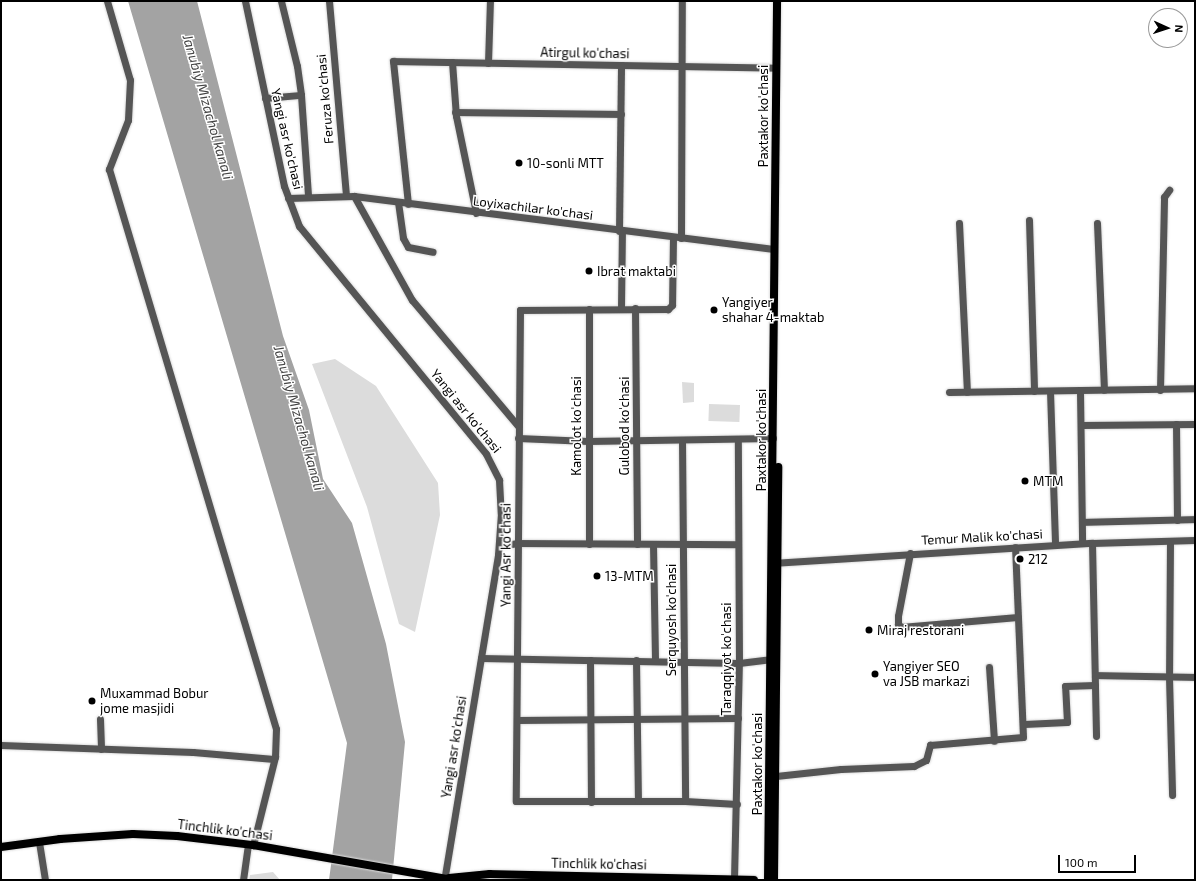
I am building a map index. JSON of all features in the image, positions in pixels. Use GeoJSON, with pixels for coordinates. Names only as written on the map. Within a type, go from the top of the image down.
{"type":"FeatureCollection","features":[{"type":"Feature","properties":{"kind":"main road","name":"Paxtakor ko'chasi"},"geometry":{"type":"LineString","coordinates":[[774,880],[776,776],[773,438],[776,1]]}},
{"type":"Feature","properties":{"kind":"main road","name":"Paxtakor ko'chasi"},"geometry":{"type":"LineString","coordinates":[[768,880],[770,659],[775,562],[782,1]]}},
{"type":"Feature","properties":{"kind":"main road","name":"Tinchlik ko'chasi"},"geometry":{"type":"LineString","coordinates":[[1,847],[39,842],[133,834],[177,836],[250,845],[454,880]]}},
{"type":"Feature","properties":{"kind":"main road","name":"Tinchlik ko'chasi"},"geometry":{"type":"LineString","coordinates":[[444,879],[490,874],[754,880]]}},
{"type":"Feature","properties":{"kind":"street"},"geometry":{"type":"LineString","coordinates":[[107,1],[130,80],[128,120],[109,169],[276,729],[274,759],[250,845],[243,880]]}},
{"type":"Feature","properties":{"kind":"street","name":"Yangi asr ko'chasi"},"geometry":{"type":"LineString","coordinates":[[245,1],[288,198],[299,226],[495,468],[499,480],[501,513],[499,546],[444,879]]}},
{"type":"Feature","properties":{"kind":"street"},"geometry":{"type":"LineString","coordinates":[[281,1],[297,66],[301,95],[308,196]]}},
{"type":"Feature","properties":{"kind":"street","name":"Feruza ko'chasi"},"geometry":{"type":"LineString","coordinates":[[329,1],[346,195]]}},
{"type":"Feature","properties":{"kind":"street"},"geometry":{"type":"LineString","coordinates":[[488,63],[490,1]]}},
{"type":"Feature","properties":{"kind":"street"},"geometry":{"type":"LineString","coordinates":[[681,238],[682,1]]}},
{"type":"Feature","properties":{"kind":"street","name":"Atirgul ko'chasi"},"geometry":{"type":"LineString","coordinates":[[408,204],[393,61],[776,68]]}},
{"type":"Feature","properties":{"kind":"street"},"geometry":{"type":"LineString","coordinates":[[452,62],[455,112],[476,213]]}},
{"type":"Feature","properties":{"kind":"street"},"geometry":{"type":"LineString","coordinates":[[621,65],[621,308]]}},
{"type":"Feature","properties":{"kind":"street"},"geometry":{"type":"LineString","coordinates":[[266,98],[301,95]]}},
{"type":"Feature","properties":{"kind":"street"},"geometry":{"type":"LineString","coordinates":[[455,112],[621,114]]}},
{"type":"Feature","properties":{"kind":"street"},"geometry":{"type":"LineString","coordinates":[[1160,390],[1164,197],[1169,190]]}},
{"type":"Feature","properties":{"kind":"street","name":"Loyixachilar ko'chasi"},"geometry":{"type":"LineString","coordinates":[[288,198],[346,195],[476,213],[774,249]]}},
{"type":"Feature","properties":{"kind":"street"},"geometry":{"type":"LineString","coordinates":[[354,196],[412,300],[518,426]]}},
{"type":"Feature","properties":{"kind":"street"},"geometry":{"type":"LineString","coordinates":[[398,202],[403,238],[408,247],[433,252]]}},
{"type":"Feature","properties":{"kind":"street"},"geometry":{"type":"LineString","coordinates":[[1029,220],[1034,391]]}},
{"type":"Feature","properties":{"kind":"street"},"geometry":{"type":"LineString","coordinates":[[959,223],[967,392]]}},
{"type":"Feature","properties":{"kind":"street"},"geometry":{"type":"LineString","coordinates":[[1097,223],[1104,390]]}},
{"type":"Feature","properties":{"kind":"street"},"geometry":{"type":"LineString","coordinates":[[589,309],[671,307],[673,237]]}},
{"type":"Feature","properties":{"kind":"street","name":"Gulobod ko'chasi"},"geometry":{"type":"LineString","coordinates":[[635,308],[637,544]]}},
{"type":"Feature","properties":{"kind":"street","name":"Yangi Asr ko'chasi"},"geometry":{"type":"LineString","coordinates":[[589,309],[520,310],[516,801],[591,802]]}},
{"type":"Feature","properties":{"kind":"street","name":"Kamolot ko'chasi"},"geometry":{"type":"LineString","coordinates":[[589,309],[589,544]]}},
{"type":"Feature","properties":{"kind":"street"},"geometry":{"type":"LineString","coordinates":[[949,392],[1160,390],[1195,388]]}},
{"type":"Feature","properties":{"kind":"street"},"geometry":{"type":"LineString","coordinates":[[1050,391],[1055,545]]}},
{"type":"Feature","properties":{"kind":"street"},"geometry":{"type":"LineString","coordinates":[[1080,391],[1082,543]]}},
{"type":"Feature","properties":{"kind":"street"},"geometry":{"type":"LineString","coordinates":[[1176,424],[1177,520]]}},
{"type":"Feature","properties":{"kind":"street"},"geometry":{"type":"LineString","coordinates":[[1081,425],[1195,424]]}},
{"type":"Feature","properties":{"kind":"street"},"geometry":{"type":"LineString","coordinates":[[518,438],[588,441],[773,438]]}},
{"type":"Feature","properties":{"kind":"street","name":"Taraqqiyot ko'chasi"},"geometry":{"type":"LineString","coordinates":[[734,879],[737,804],[739,663],[738,439]]}},
{"type":"Feature","properties":{"kind":"street","name":"Serquyosh ko'chasi"},"geometry":{"type":"LineString","coordinates":[[682,440],[685,801]]}},
{"type":"Feature","properties":{"kind":"street"},"geometry":{"type":"LineString","coordinates":[[1082,522],[1195,519]]}},
{"type":"Feature","properties":{"kind":"street","name":"Temur Malik ko'chasi"},"geometry":{"type":"LineString","coordinates":[[775,562],[1082,543],[1195,540]]}},
{"type":"Feature","properties":{"kind":"street"},"geometry":{"type":"LineString","coordinates":[[1170,541],[1169,677],[1172,795]]}},
{"type":"Feature","properties":{"kind":"street"},"geometry":{"type":"LineString","coordinates":[[499,546],[518,543],[738,544]]}},
{"type":"Feature","properties":{"kind":"street"},"geometry":{"type":"LineString","coordinates":[[1092,543],[1096,736]]}},
{"type":"Feature","properties":{"kind":"street"},"geometry":{"type":"LineString","coordinates":[[654,544],[655,660]]}},
{"type":"Feature","properties":{"kind":"street"},"geometry":{"type":"LineString","coordinates":[[776,776],[841,769],[914,766],[926,760],[930,745],[1020,739],[1023,737],[1024,724],[1015,547]]}},
{"type":"Feature","properties":{"kind":"street"},"geometry":{"type":"LineString","coordinates":[[910,553],[898,616],[898,624],[901,627],[1018,617]]}},
{"type":"Feature","properties":{"kind":"street"},"geometry":{"type":"LineString","coordinates":[[481,658],[517,660],[655,660],[739,663],[770,659]]}},
{"type":"Feature","properties":{"kind":"street"},"geometry":{"type":"LineString","coordinates":[[590,660],[591,802],[685,801],[737,804]]}},
{"type":"Feature","properties":{"kind":"street"},"geometry":{"type":"LineString","coordinates":[[636,660],[635,719],[638,801]]}},
{"type":"Feature","properties":{"kind":"street"},"geometry":{"type":"LineString","coordinates":[[989,666],[994,741]]}},
{"type":"Feature","properties":{"kind":"street"},"geometry":{"type":"LineString","coordinates":[[1095,675],[1195,677]]}},
{"type":"Feature","properties":{"kind":"street"},"geometry":{"type":"LineString","coordinates":[[1024,724],[1067,722],[1065,686],[1095,685]]}},
{"type":"Feature","properties":{"kind":"street"},"geometry":{"type":"LineString","coordinates":[[517,720],[738,718]]}},
{"type":"Feature","properties":{"kind":"street"},"geometry":{"type":"LineString","coordinates":[[100,719],[101,749]]}},
{"type":"Feature","properties":{"kind":"street"},"geometry":{"type":"LineString","coordinates":[[1,745],[193,752],[274,759]]}},
{"type":"Feature","properties":{"kind":"street"},"geometry":{"type":"LineString","coordinates":[[39,842],[45,880]]}},
{"type":"Feature","properties":{"kind":"shaded area"},"geometry":{"type":"Polygon","coordinates":[[[335,359],[376,386],[438,483],[440,515],[415,632],[399,624],[367,507],[312,364],[335,359]]]}},
{"type":"Feature","properties":{"kind":"shaded area"},"geometry":{"type":"Polygon","coordinates":[[[682,382],[694,383],[694,402],[683,403],[682,382]]]}},
{"type":"Feature","properties":{"kind":"shaded area"},"geometry":{"type":"Polygon","coordinates":[[[709,404],[740,405],[739,422],[708,421],[709,404]]]}},
{"type":"Feature","properties":{"kind":"shaded area"},"geometry":{"type":"Polygon","coordinates":[[[273,872],[280,880],[249,880],[250,875],[273,872]]]}},
{"type":"Feature","properties":{"kind":"water","name":"Janubiy Mizachol kanali"},"geometry":{"type":"Polygon","coordinates":[[[128,1],[197,1],[283,336],[309,410],[323,479],[352,523],[386,644],[405,742],[392,880],[329,880],[347,743],[128,1]]]}},
{"type":"Feature","properties":{"kind":"place","name":"10-sonli MTT"},"geometry":{"type":"Point","coordinates":[519,163]}},
{"type":"Feature","properties":{"kind":"place","name":"Ibrat maktabi"},"geometry":{"type":"Point","coordinates":[589,271]}},
{"type":"Feature","properties":{"kind":"place","name":"Yangiyer shahar 4-maktab"},"geometry":{"type":"Point","coordinates":[714,310]}},
{"type":"Feature","properties":{"kind":"place","name":"MTM"},"geometry":{"type":"Point","coordinates":[1025,481]}},
{"type":"Feature","properties":{"kind":"place","name":"212"},"geometry":{"type":"Point","coordinates":[1020,559]}},
{"type":"Feature","properties":{"kind":"place","name":"13-MTM"},"geometry":{"type":"Point","coordinates":[597,576]}},
{"type":"Feature","properties":{"kind":"place","name":"Miraj restorani"},"geometry":{"type":"Point","coordinates":[869,630]}},
{"type":"Feature","properties":{"kind":"place","name":"Yangiyer SEO va JSB markazi"},"geometry":{"type":"Point","coordinates":[875,674]}},
{"type":"Feature","properties":{"kind":"place","name":"Muxammad Bobur jome masjidi"},"geometry":{"type":"Point","coordinates":[92,701]}}]}
